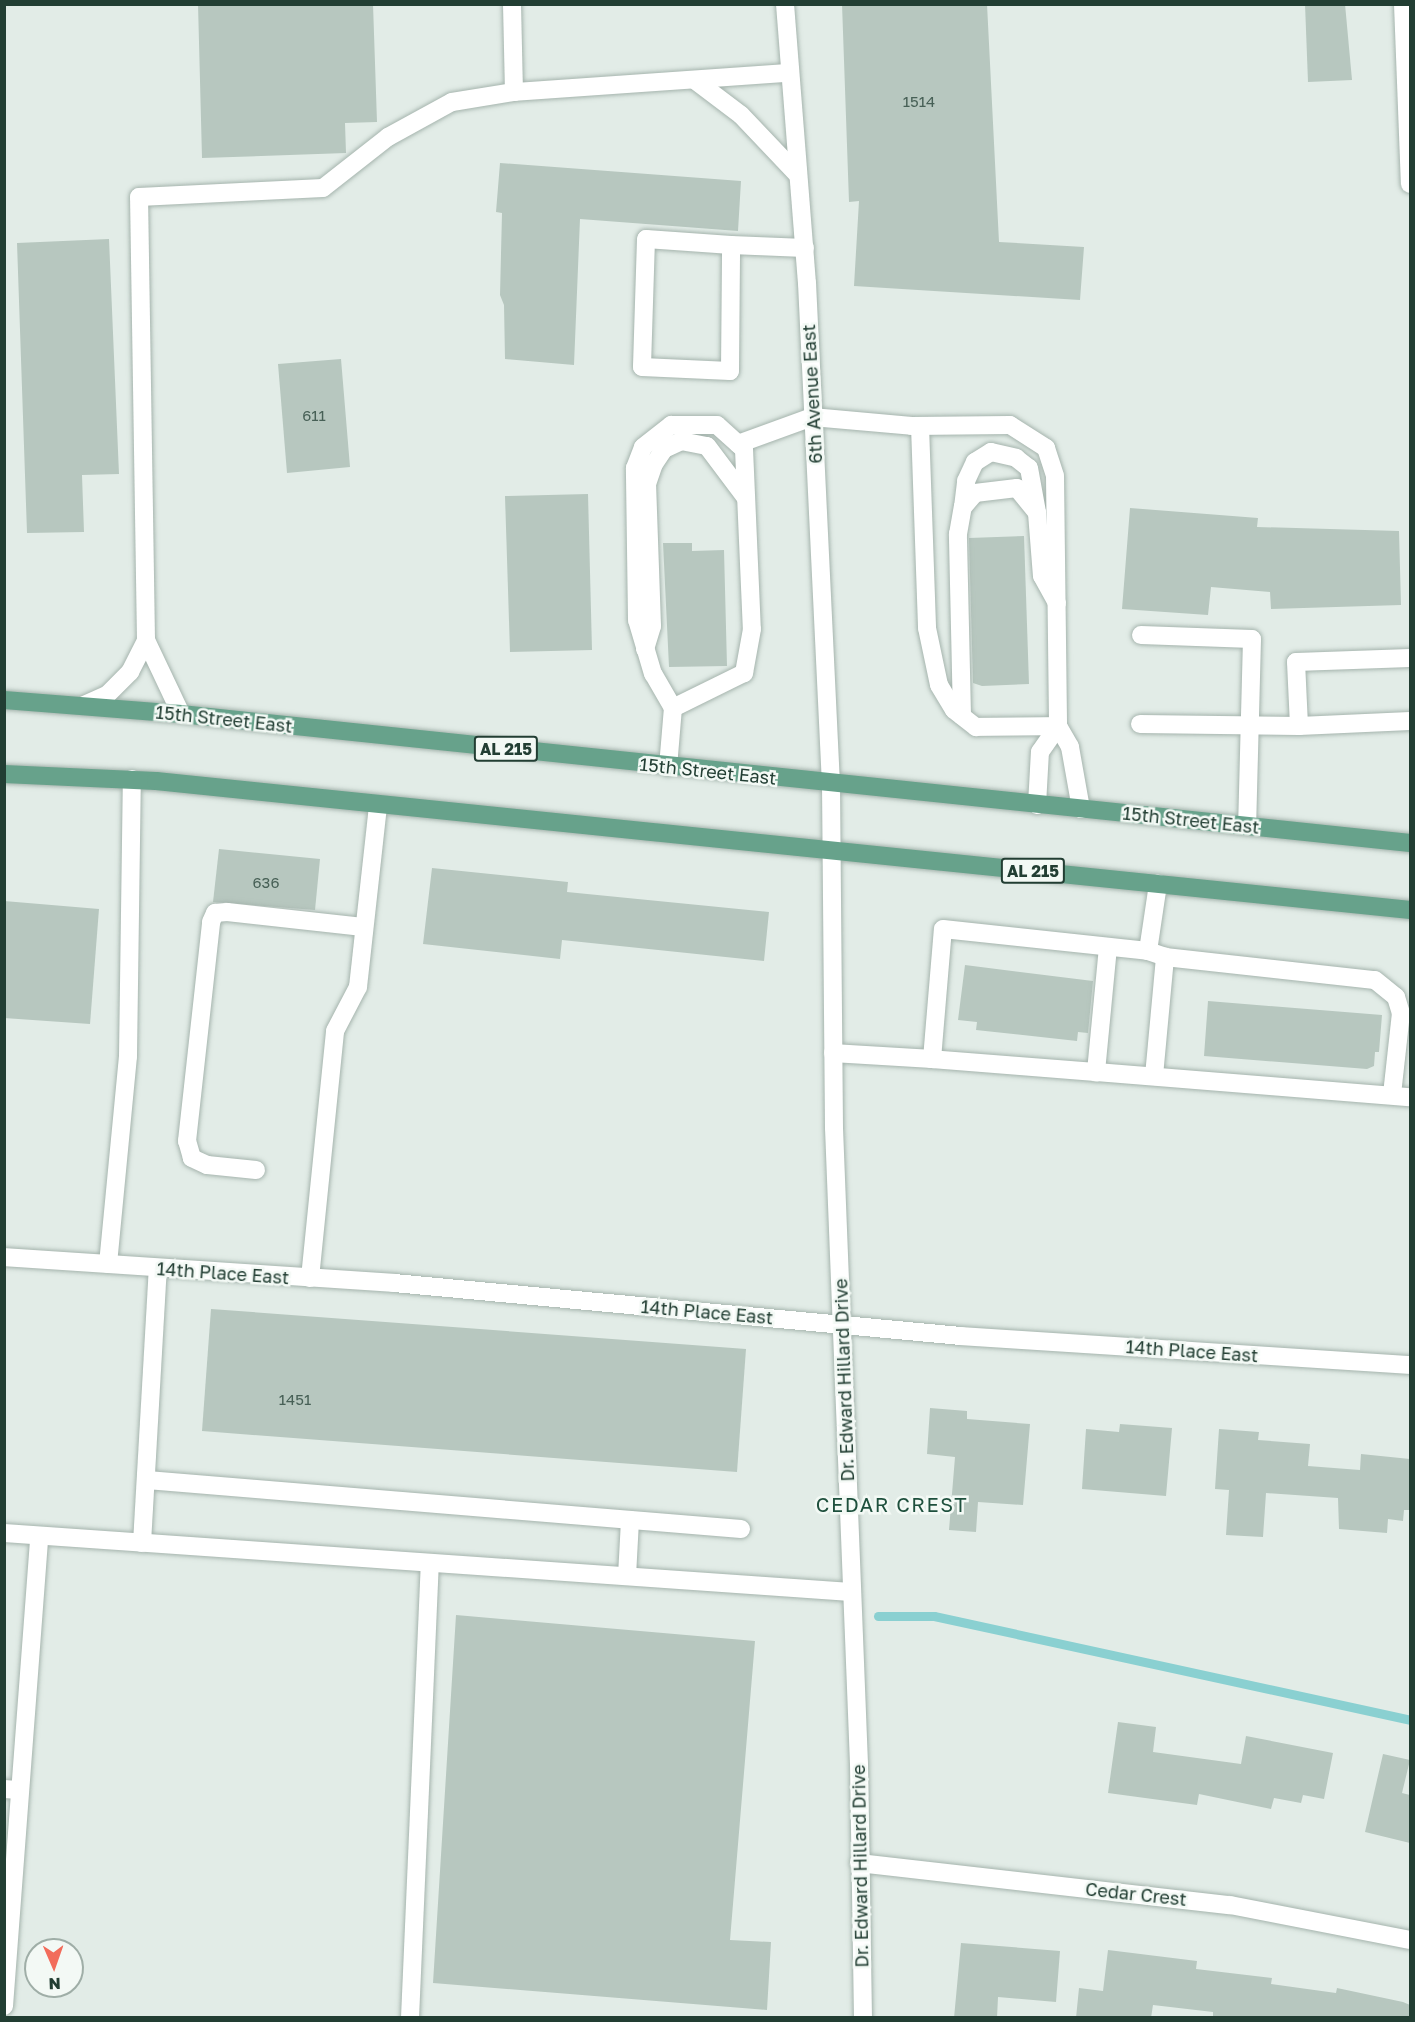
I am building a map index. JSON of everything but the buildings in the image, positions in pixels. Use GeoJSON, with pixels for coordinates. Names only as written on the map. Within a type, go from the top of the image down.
{"type":"FeatureCollection","features":[{"type":"Feature","properties":{"kind":"main road","name":"15th Street East"},"geometry":{"type":"LineString","coordinates":[[4,700],[181,714],[1410,843]]}},
{"type":"Feature","properties":{"kind":"main road","name":"AL 215"},"geometry":{"type":"LineString","coordinates":[[4,774],[132,779],[1410,910]]}},
{"type":"Feature","properties":{"kind":"street"},"geometry":{"type":"LineString","coordinates":[[512,4],[514,92]]}},
{"type":"Feature","properties":{"kind":"street","name":"6th Avenue East"},"geometry":{"type":"LineString","coordinates":[[785,4],[797,174],[805,248],[831,784],[830,851]]}},
{"type":"Feature","properties":{"kind":"street"},"geometry":{"type":"LineString","coordinates":[[1403,4],[1410,184]]}},
{"type":"Feature","properties":{"kind":"street"},"geometry":{"type":"LineString","coordinates":[[181,714],[146,640],[139,197],[323,188],[418,117],[452,102],[514,92],[789,73]]}},
{"type":"Feature","properties":{"kind":"street"},"geometry":{"type":"LineString","coordinates":[[696,81],[741,115],[797,174]]}},
{"type":"Feature","properties":{"kind":"street"},"geometry":{"type":"LineString","coordinates":[[730,245],[730,371],[642,367],[646,239],[805,248]]}},
{"type":"Feature","properties":{"kind":"street"},"geometry":{"type":"LineString","coordinates":[[738,444],[812,417],[920,426],[1010,425],[1046,448],[1055,476],[1059,607],[1058,726],[1070,747],[1081,809]]}},
{"type":"Feature","properties":{"kind":"street"},"geometry":{"type":"LineString","coordinates":[[669,767],[673,708],[652,674],[637,620],[635,468],[643,447],[671,425],[717,425],[744,449],[749,502],[752,629],[744,673],[673,708]]}},
{"type":"Feature","properties":{"kind":"street"},"geometry":{"type":"LineString","coordinates":[[920,426],[927,628],[939,685],[962,716],[976,727],[1058,726]]}},
{"type":"Feature","properties":{"kind":"street"},"geometry":{"type":"LineString","coordinates":[[645,649],[652,626],[647,484],[654,464],[664,449],[681,441],[707,446],[749,502]]}},
{"type":"Feature","properties":{"kind":"street"},"geometry":{"type":"LineString","coordinates":[[962,716],[958,534],[966,481],[975,462],[991,452],[1016,458],[1029,468],[1037,513],[1042,576],[1059,607]]}},
{"type":"Feature","properties":{"kind":"street"},"geometry":{"type":"LineString","coordinates":[[963,507],[975,493],[1017,488],[1037,513]]}},
{"type":"Feature","properties":{"kind":"street"},"geometry":{"type":"LineString","coordinates":[[1141,635],[1252,639],[1247,826]]}},
{"type":"Feature","properties":{"kind":"street"},"geometry":{"type":"LineString","coordinates":[[81,706],[107,695],[130,672],[146,640]]}},
{"type":"Feature","properties":{"kind":"street"},"geometry":{"type":"LineString","coordinates":[[1299,726],[1296,662],[1410,658]]}},
{"type":"Feature","properties":{"kind":"street"},"geometry":{"type":"LineString","coordinates":[[1140,724],[1250,727],[1410,721]]}},
{"type":"Feature","properties":{"kind":"street"},"geometry":{"type":"LineString","coordinates":[[1037,805],[1041,752],[1058,726]]}},
{"type":"Feature","properties":{"kind":"street"},"geometry":{"type":"LineString","coordinates":[[108,1264],[128,1056],[132,779]]}},
{"type":"Feature","properties":{"kind":"street"},"geometry":{"type":"LineString","coordinates":[[310,1278],[336,1031],[358,987],[378,805]]}},
{"type":"Feature","properties":{"kind":"street","name":"Dr. Edward Hillard Drive"},"geometry":{"type":"LineString","coordinates":[[830,851],[833,1053],[860,1863],[863,2018]]}},
{"type":"Feature","properties":{"kind":"street"},"geometry":{"type":"LineString","coordinates":[[1154,1076],[1158,884]]}},
{"type":"Feature","properties":{"kind":"street"},"geometry":{"type":"LineString","coordinates":[[256,1170],[207,1166],[192,1158],[187,1141],[211,922],[215,913],[227,912],[363,927]]}},
{"type":"Feature","properties":{"kind":"street"},"geometry":{"type":"LineString","coordinates":[[932,1059],[943,929],[1375,980],[1396,997],[1401,1013],[1392,1095]]}},
{"type":"Feature","properties":{"kind":"street"},"geometry":{"type":"LineString","coordinates":[[1096,1072],[1108,947]]}},
{"type":"Feature","properties":{"kind":"street"},"geometry":{"type":"LineString","coordinates":[[833,1053],[1410,1097]]}},
{"type":"Feature","properties":{"kind":"street","name":"14th Place East"},"geometry":{"type":"LineString","coordinates":[[4,1257],[310,1278],[842,1326],[1410,1365]]}},
{"type":"Feature","properties":{"kind":"street"},"geometry":{"type":"LineString","coordinates":[[142,1543],[158,1269]]}},
{"type":"Feature","properties":{"kind":"street"},"geometry":{"type":"LineString","coordinates":[[147,1480],[741,1529]]}},
{"type":"Feature","properties":{"kind":"street"},"geometry":{"type":"LineString","coordinates":[[627,1576],[630,1520]]}},
{"type":"Feature","properties":{"kind":"street"},"geometry":{"type":"LineString","coordinates":[[4,1533],[851,1592]]}},
{"type":"Feature","properties":{"kind":"street"},"geometry":{"type":"LineString","coordinates":[[4,2006],[12,1790],[39,1536]]}},
{"type":"Feature","properties":{"kind":"street"},"geometry":{"type":"LineString","coordinates":[[410,2018],[430,1563]]}},
{"type":"Feature","properties":{"kind":"street","name":"Cedar Crest"},"geometry":{"type":"LineString","coordinates":[[860,1863],[1230,1905],[1410,1940]]}},
{"type":"Feature","properties":{"kind":"waterway"},"geometry":{"type":"LineString","coordinates":[[878,1616],[934,1616],[1410,1720]]}},
{"type":"Feature","properties":{"kind":"district","name":"CEDAR CREST"},"geometry":{"type":"Point","coordinates":[892,1504]}}]}
